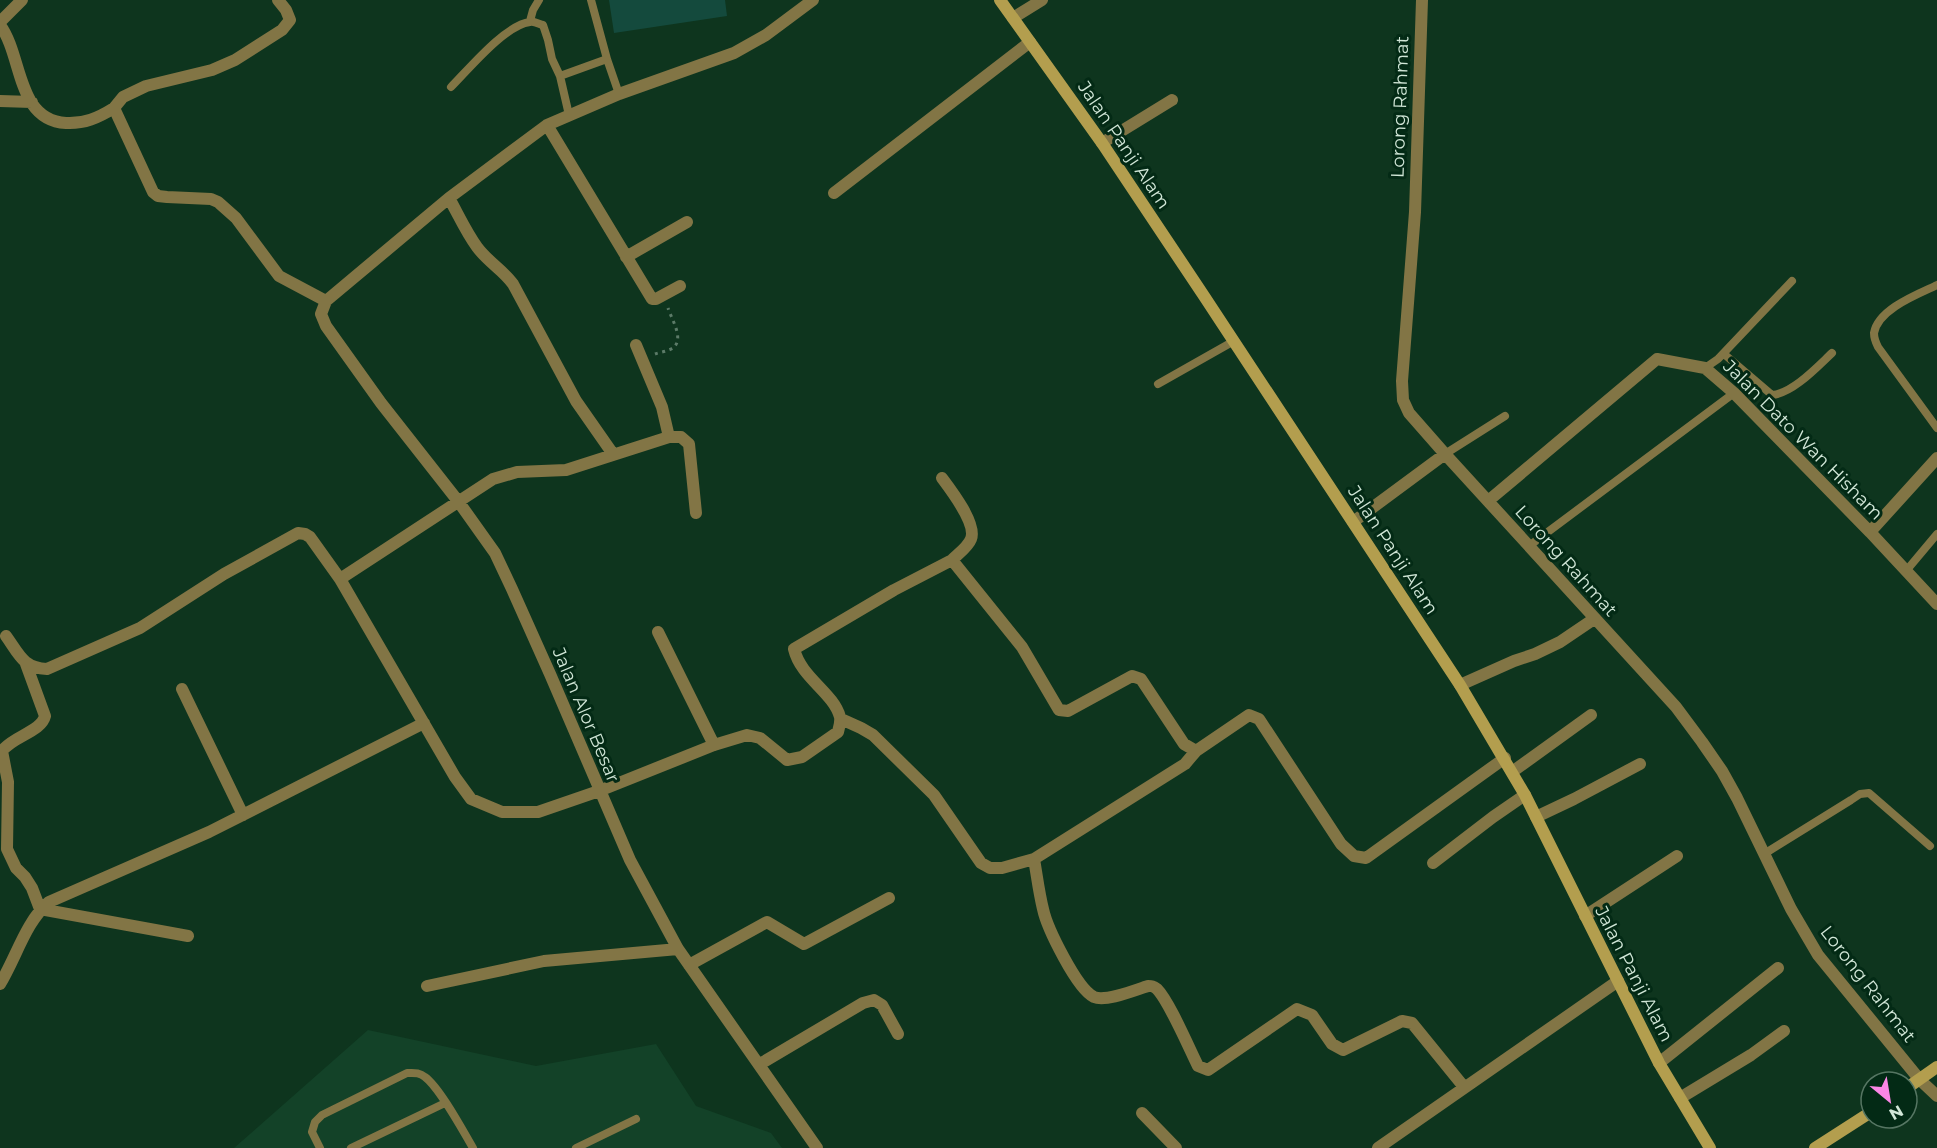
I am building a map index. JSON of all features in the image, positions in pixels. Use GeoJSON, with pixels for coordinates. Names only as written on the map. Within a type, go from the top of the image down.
{"type":"FeatureCollection","features":[{"type":"Feature","properties":{"kind":"main road","name":"Jalan Panji Alam"},"geometry":{"type":"LineString","coordinates":[[1000,0],[1102,143],[1460,685],[1525,795],[1659,1063],[1710,1148]]}},
{"type":"Feature","properties":{"kind":"main road"},"geometry":{"type":"LineString","coordinates":[[1920,1080],[1937,1067]]}},
{"type":"Feature","properties":{"kind":"main road"},"geometry":{"type":"LineString","coordinates":[[1815,1148],[1859,1120]]}},
{"type":"Feature","properties":{"kind":"street"},"geometry":{"type":"LineString","coordinates":[[22,0],[0,23],[12,46],[21,82],[32,102],[48,121],[62,123],[81,123],[99,117],[114,108],[123,97],[146,86],[212,70],[235,60],[282,30],[290,20],[278,0]]}},
{"type":"Feature","properties":{"kind":"street"},"geometry":{"type":"LineString","coordinates":[[114,108],[153,192],[158,196],[211,199],[218,202],[236,218],[276,273],[326,301],[449,198],[547,125],[619,94],[734,53],[766,35],[813,0]]}},
{"type":"Feature","properties":{"kind":"street"},"geometry":{"type":"LineString","coordinates":[[1013,18],[1042,0]]}},
{"type":"Feature","properties":{"kind":"street","name":"Lorong Rahmat"},"geometry":{"type":"LineString","coordinates":[[1422,0],[1415,212],[1402,381],[1403,400],[1409,413],[1676,707],[1722,771],[1791,909],[1818,955],[1920,1080],[1937,1096]]}},
{"type":"Feature","properties":{"kind":"street"},"geometry":{"type":"LineString","coordinates":[[834,193],[1030,42]]}},
{"type":"Feature","properties":{"kind":"street"},"geometry":{"type":"LineString","coordinates":[[1102,143],[1172,100]]}},
{"type":"Feature","properties":{"kind":"street"},"geometry":{"type":"LineString","coordinates":[[0,101],[32,102]]}},
{"type":"Feature","properties":{"kind":"street"},"geometry":{"type":"LineString","coordinates":[[547,125],[651,299],[656,299],[680,286]]}},
{"type":"Feature","properties":{"kind":"street"},"geometry":{"type":"LineString","coordinates":[[449,198],[477,248],[513,284],[576,401],[613,454]]}},
{"type":"Feature","properties":{"kind":"street"},"geometry":{"type":"LineString","coordinates":[[626,257],[687,222]]}},
{"type":"Feature","properties":{"kind":"street","name":"Jalan Alor Besar"},"geometry":{"type":"LineString","coordinates":[[326,301],[321,314],[326,326],[381,403],[458,501],[495,553],[513,589],[630,860],[678,949],[817,1148]]}},
{"type":"Feature","properties":{"kind":"street"},"geometry":{"type":"LineString","coordinates":[[636,345],[662,407],[669,437]]}},
{"type":"Feature","properties":{"kind":"street","name":"Jalan Dato Wan Hisham"},"geometry":{"type":"LineString","coordinates":[[1488,501],[1657,359],[1705,368],[1734,393],[1937,604]]}},
{"type":"Feature","properties":{"kind":"street"},"geometry":{"type":"LineString","coordinates":[[340,579],[493,479],[517,472],[566,470],[669,437],[681,437],[689,444],[696,513]]}},
{"type":"Feature","properties":{"kind":"street"},"geometry":{"type":"LineString","coordinates":[[1353,522],[1445,454]]}},
{"type":"Feature","properties":{"kind":"street"},"geometry":{"type":"LineString","coordinates":[[1870,532],[1937,458]]}},
{"type":"Feature","properties":{"kind":"street"},"geometry":{"type":"LineString","coordinates":[[942,478],[964,512],[973,534],[970,542],[952,560],[894,590],[794,649],[797,661],[834,705],[841,719],[873,735],[934,795],[981,863],[990,868],[1002,868],[1034,859],[1185,764],[1196,751],[1249,715],[1259,719],[1341,844],[1354,856],[1366,858],[1504,758]]}},
{"type":"Feature","properties":{"kind":"street"},"geometry":{"type":"LineString","coordinates":[[26,664],[47,669],[140,628],[224,574],[298,533],[310,537],[340,579],[455,777],[471,799],[502,812],[538,812],[599,791],[714,745],[747,735],[760,738],[787,759],[801,757],[838,732],[841,719]]}},
{"type":"Feature","properties":{"kind":"street"},"geometry":{"type":"LineString","coordinates":[[952,560],[1022,647],[1059,710],[1068,711],[1132,676],[1141,679],[1184,744],[1196,751]]}},
{"type":"Feature","properties":{"kind":"street"},"geometry":{"type":"LineString","coordinates":[[1460,685],[1560,642],[1594,619]]}},
{"type":"Feature","properties":{"kind":"street"},"geometry":{"type":"LineString","coordinates":[[658,632],[714,745]]}},
{"type":"Feature","properties":{"kind":"street"},"geometry":{"type":"LineString","coordinates":[[6,636],[26,664],[45,716],[37,727],[18,737],[2,751],[8,782],[7,849],[16,868],[32,888],[40,909]]}},
{"type":"Feature","properties":{"kind":"street"},"geometry":{"type":"LineString","coordinates":[[182,689],[243,815]]}},
{"type":"Feature","properties":{"kind":"street"},"geometry":{"type":"LineString","coordinates":[[1512,772],[1591,715]]}},
{"type":"Feature","properties":{"kind":"street"},"geometry":{"type":"LineString","coordinates":[[0,984],[40,909],[49,902],[161,854],[243,815],[424,723]]}},
{"type":"Feature","properties":{"kind":"street"},"geometry":{"type":"LineString","coordinates":[[1536,817],[1640,764]]}},
{"type":"Feature","properties":{"kind":"street"},"geometry":{"type":"LineString","coordinates":[[1433,863],[1525,795]]}},
{"type":"Feature","properties":{"kind":"street"},"geometry":{"type":"LineString","coordinates":[[1585,916],[1677,856]]}},
{"type":"Feature","properties":{"kind":"street"},"geometry":{"type":"LineString","coordinates":[[1034,859],[1043,912],[1068,967],[1084,990],[1095,998],[1106,999],[1148,986],[1157,989],[1198,1066],[1208,1070],[1297,1009],[1312,1015],[1332,1044],[1343,1050],[1402,1021],[1412,1023],[1464,1088]]}},
{"type":"Feature","properties":{"kind":"street"},"geometry":{"type":"LineString","coordinates":[[689,965],[767,922],[804,944],[889,898]]}},
{"type":"Feature","properties":{"kind":"street"},"geometry":{"type":"LineString","coordinates":[[40,909],[188,936]]}},
{"type":"Feature","properties":{"kind":"street"},"geometry":{"type":"LineString","coordinates":[[427,986],[544,961],[678,949]]}},
{"type":"Feature","properties":{"kind":"street"},"geometry":{"type":"LineString","coordinates":[[1659,1063],[1778,968]]}},
{"type":"Feature","properties":{"kind":"street"},"geometry":{"type":"LineString","coordinates":[[1378,1148],[1618,981]]}},
{"type":"Feature","properties":{"kind":"street"},"geometry":{"type":"LineString","coordinates":[[760,1064],[863,1003],[874,1000],[882,1005],[898,1034]]}},
{"type":"Feature","properties":{"kind":"street"},"geometry":{"type":"LineString","coordinates":[[1680,1098],[1743,1060],[1784,1031]]}},
{"type":"Feature","properties":{"kind":"street"},"geometry":{"type":"LineString","coordinates":[[1142,1113],[1176,1148]]}},
{"type":"Feature","properties":{"kind":"lane"},"geometry":{"type":"LineString","coordinates":[[530,21],[539,0]]}},
{"type":"Feature","properties":{"kind":"lane"},"geometry":{"type":"LineString","coordinates":[[591,0],[619,94]]}},
{"type":"Feature","properties":{"kind":"lane"},"geometry":{"type":"LineString","coordinates":[[451,87],[500,38],[530,21],[543,26],[552,60],[560,75],[568,115]]}},
{"type":"Feature","properties":{"kind":"lane"},"geometry":{"type":"LineString","coordinates":[[560,75],[607,59]]}},
{"type":"Feature","properties":{"kind":"lane"},"geometry":{"type":"LineString","coordinates":[[1705,368],[1724,354],[1792,280]]}},
{"type":"Feature","properties":{"kind":"lane"},"geometry":{"type":"LineString","coordinates":[[1937,285],[1896,305],[1879,321],[1874,334],[1878,347],[1937,428]]}},
{"type":"Feature","properties":{"kind":"lane"},"geometry":{"type":"LineString","coordinates":[[1158,384],[1234,341]]}},
{"type":"Feature","properties":{"kind":"lane"},"geometry":{"type":"LineString","coordinates":[[1724,354],[1772,395],[1780,394],[1804,378],[1832,353]]}},
{"type":"Feature","properties":{"kind":"lane"},"geometry":{"type":"LineString","coordinates":[[1529,546],[1734,393]]}},
{"type":"Feature","properties":{"kind":"lane"},"geometry":{"type":"LineString","coordinates":[[1445,454],[1505,416]]}},
{"type":"Feature","properties":{"kind":"lane"},"geometry":{"type":"LineString","coordinates":[[1906,571],[1937,534]]}},
{"type":"Feature","properties":{"kind":"lane"},"geometry":{"type":"LineString","coordinates":[[1764,854],[1851,800],[1869,793],[1930,846]]}},
{"type":"Feature","properties":{"kind":"lane"},"geometry":{"type":"LineString","coordinates":[[320,1148],[312,1132],[315,1122],[322,1115],[407,1073],[417,1072],[433,1085],[471,1147]]}},
{"type":"Feature","properties":{"kind":"lane"},"geometry":{"type":"LineString","coordinates":[[351,1148],[445,1103]]}},
{"type":"Feature","properties":{"kind":"lane"},"geometry":{"type":"LineString","coordinates":[[576,1148],[636,1119]]}},
{"type":"Feature","properties":{"kind":"path"},"geometry":{"type":"LineString","coordinates":[[642,359],[676,346],[678,340],[662,295]]}},
{"type":"Feature","properties":{"kind":"shaded area"},"geometry":{"type":"Polygon","coordinates":[[[368,1030],[536,1066],[656,1044],[696,1106],[771,1133],[782,1148],[234,1148],[368,1030]]]}},
{"type":"Feature","properties":{"kind":"building"},"geometry":{"type":"Polygon","coordinates":[[[609,0],[725,0],[727,16],[614,33],[609,0]]]}}]}
